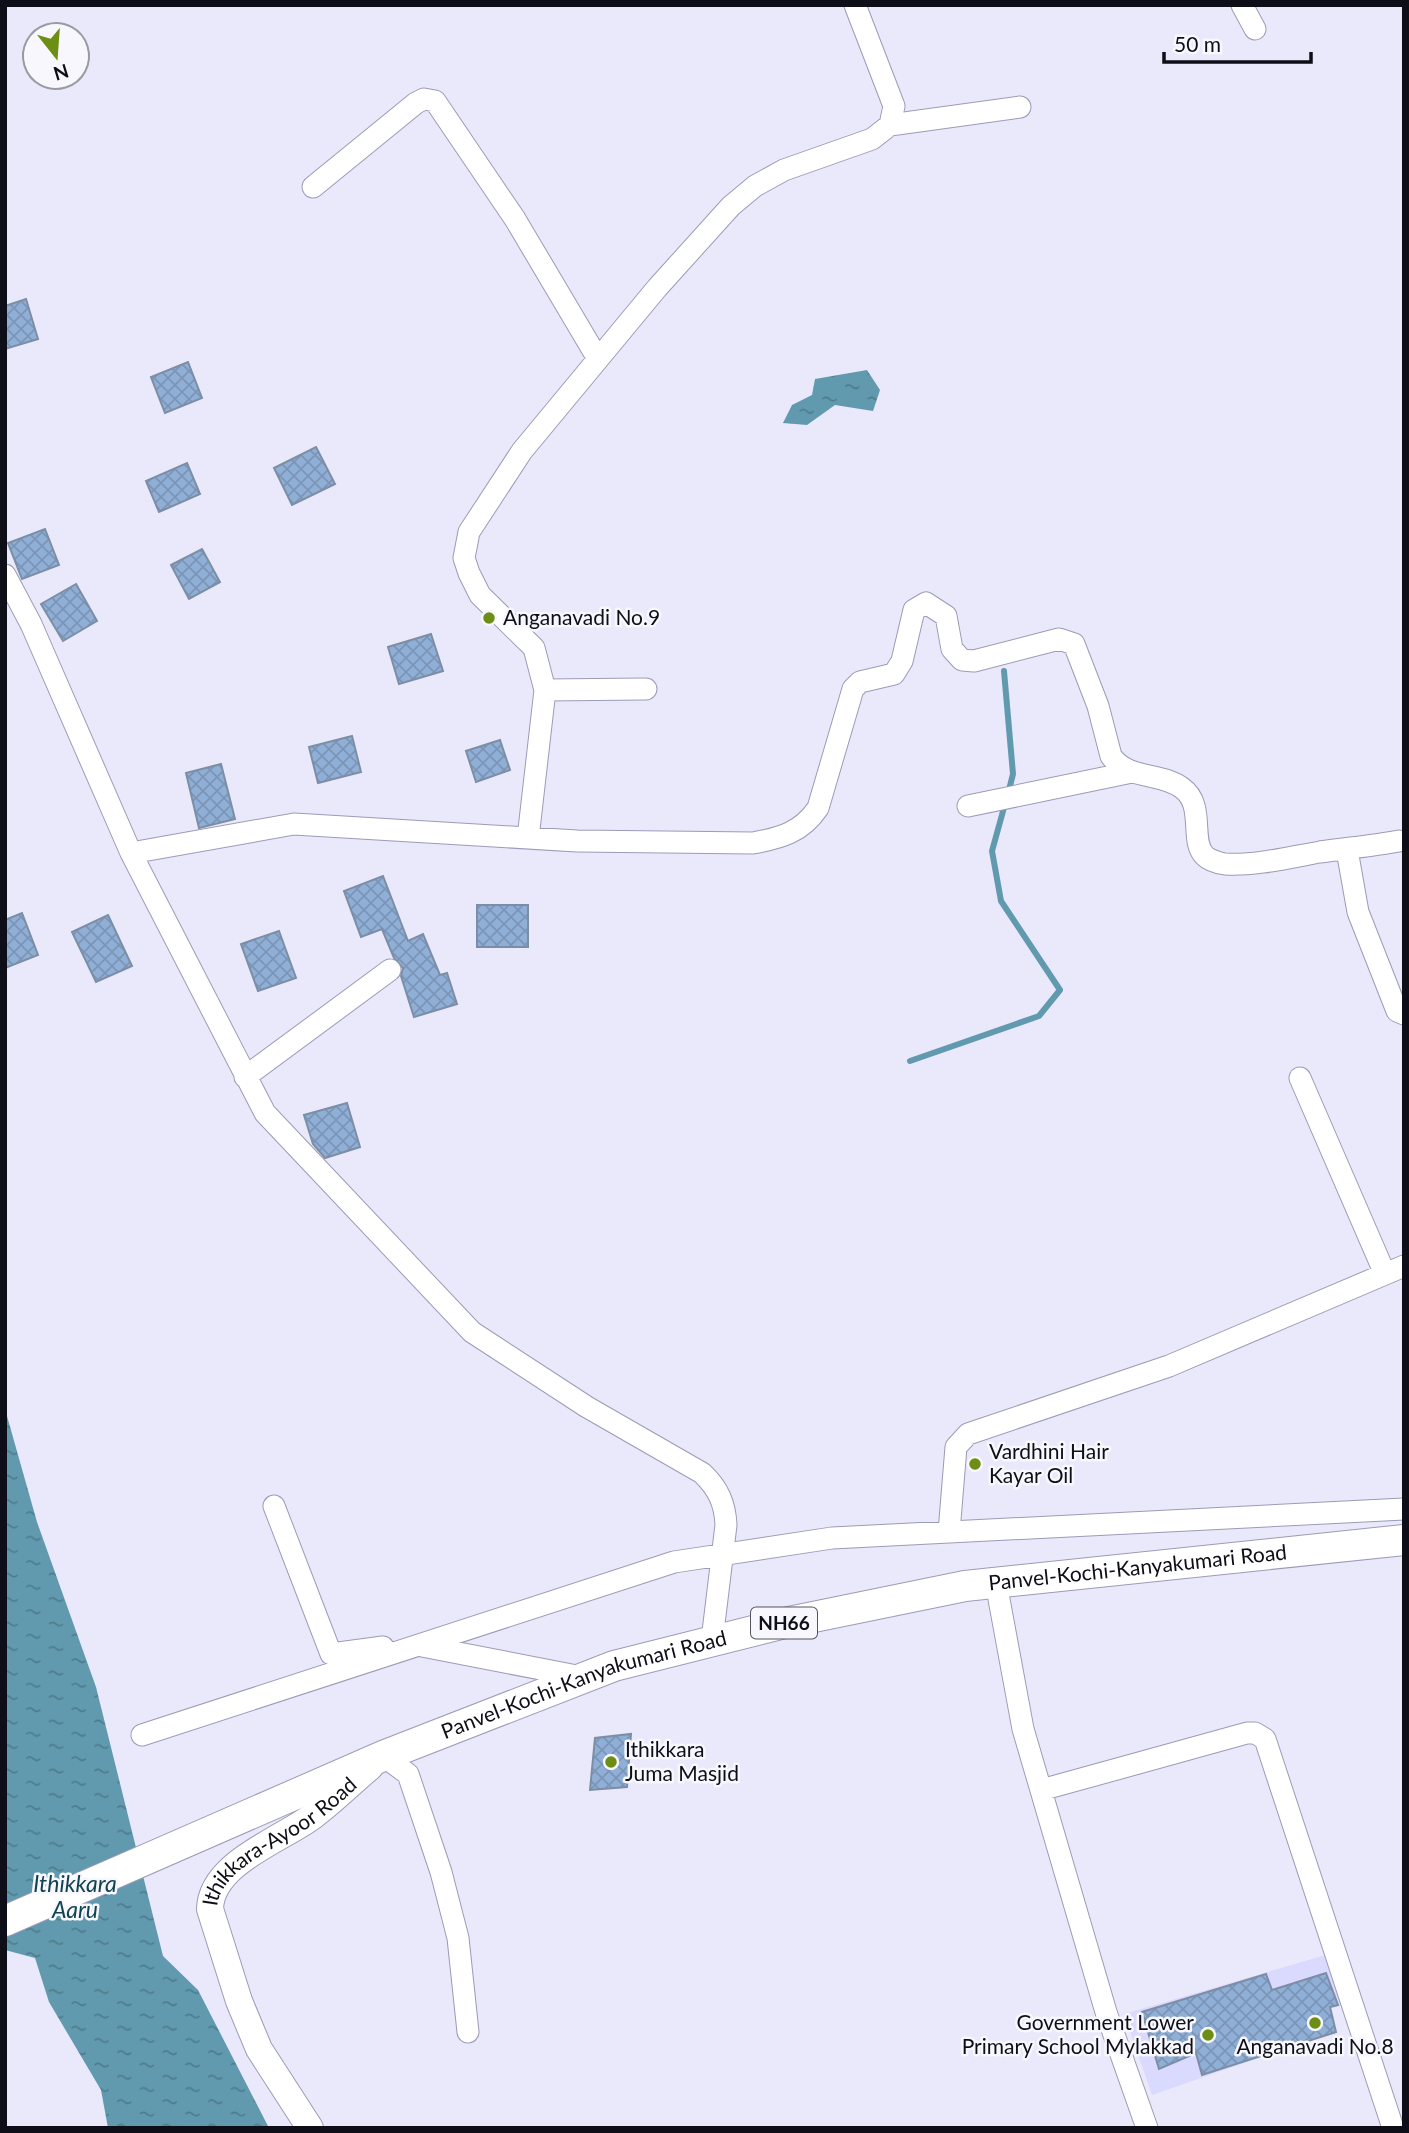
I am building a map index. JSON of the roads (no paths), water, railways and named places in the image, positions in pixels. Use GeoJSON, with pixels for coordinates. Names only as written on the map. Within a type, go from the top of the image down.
{"type":"FeatureCollection","features":[{"type":"Feature","properties":{"kind":"highway","name":"Panvel-Kochi-Kanyakumari Road"},"geometry":{"type":"LineString","coordinates":[[5,1921],[383,1756],[582,1677],[712,1640],[902,1597],[996,1583],[1404,1540]]}},
{"type":"Feature","properties":{"kind":"main road","name":"Ithikkara-Ayoor Road"},"geometry":{"type":"LineString","coordinates":[[310,2128],[259,2049],[235,1987],[210,1909],[210,1896],[230,1868],[313,1816],[383,1756]]}},
{"type":"Feature","properties":{"kind":"street"},"geometry":{"type":"LineString","coordinates":[[855,5],[894,106],[890,125]]}},
{"type":"Feature","properties":{"kind":"street"},"geometry":{"type":"LineString","coordinates":[[1242,5],[1255,29]]}},
{"type":"Feature","properties":{"kind":"street"},"geometry":{"type":"LineString","coordinates":[[313,187],[416,103],[424,99],[435,101],[515,219],[598,359]]}},
{"type":"Feature","properties":{"kind":"street"},"geometry":{"type":"LineString","coordinates":[[528,838],[545,690],[534,648],[480,595],[464,558],[469,532],[522,451],[705,234],[755,186],[784,170],[872,139],[890,125],[1020,107]]}},
{"type":"Feature","properties":{"kind":"street"},"geometry":{"type":"LineString","coordinates":[[5,575],[31,624],[131,853],[245,1077],[275,1125],[472,1332],[587,1407],[709,1480],[725,1509],[712,1640]]}},
{"type":"Feature","properties":{"kind":"street"},"geometry":{"type":"LineString","coordinates":[[131,853],[294,824],[528,838],[753,843],[790,834],[818,808],[853,689],[860,682],[889,678],[898,669],[914,610],[921,603],[943,611],[952,649],[962,660],[974,661],[1059,639],[1074,644],[1098,706],[1111,756],[1132,772]]}},
{"type":"Feature","properties":{"kind":"street"},"geometry":{"type":"LineString","coordinates":[[545,690],[646,689]]}},
{"type":"Feature","properties":{"kind":"street"},"geometry":{"type":"LineString","coordinates":[[968,806],[1132,772],[1172,781],[1185,789],[1192,800],[1197,817],[1199,844],[1203,855],[1224,864],[1347,850],[1399,841]]}},
{"type":"Feature","properties":{"kind":"street"},"geometry":{"type":"LineString","coordinates":[[1347,850],[1358,912],[1397,1011],[1404,1014]]}},
{"type":"Feature","properties":{"kind":"street"},"geometry":{"type":"LineString","coordinates":[[245,1077],[390,970]]}},
{"type":"Feature","properties":{"kind":"street"},"geometry":{"type":"LineString","coordinates":[[948,1532],[956,1447],[968,1434],[1170,1366],[1394,1269],[1300,1078]]}},
{"type":"Feature","properties":{"kind":"street"},"geometry":{"type":"LineString","coordinates":[[274,1506],[331,1654],[419,1645],[582,1677]]}},
{"type":"Feature","properties":{"kind":"street"},"geometry":{"type":"LineString","coordinates":[[142,1735],[674,1562],[832,1538],[1404,1509]]}},
{"type":"Feature","properties":{"kind":"street"},"geometry":{"type":"LineString","coordinates":[[996,1583],[1023,1730],[1106,2011],[1147,2128]]}},
{"type":"Feature","properties":{"kind":"street"},"geometry":{"type":"LineString","coordinates":[[1041,1790],[1247,1734],[1255,1733],[1265,1739],[1393,2128]]}},
{"type":"Feature","properties":{"kind":"street"},"geometry":{"type":"LineString","coordinates":[[383,1756],[408,1774],[441,1872],[458,1938],[468,2032]]}},
{"type":"Feature","properties":{"kind":"water"},"geometry":{"type":"Polygon","coordinates":[[[867,370],[880,390],[873,411],[835,405],[807,425],[783,423],[792,405],[812,395],[815,379],[867,370]]]}},
{"type":"Feature","properties":{"kind":"water","name":"Ithikkara Aaru"},"geometry":{"type":"Polygon","coordinates":[[[5,1409],[37,1522],[96,1687],[163,1956],[198,1990],[269,2128],[108,2128],[101,2090],[49,2002],[35,1958],[5,1950],[5,1409]]]}},
{"type":"Feature","properties":{"kind":"waterway"},"geometry":{"type":"LineString","coordinates":[[1004,671],[1013,774],[1008,794]]}},
{"type":"Feature","properties":{"kind":"waterway"},"geometry":{"type":"LineString","coordinates":[[910,1061],[1039,1016],[1060,990],[1001,901],[992,851],[1005,804]]}},
{"type":"Feature","properties":{"kind":"place","name":"Anganavadi No.9"},"geometry":{"type":"Point","coordinates":[489,618]}},
{"type":"Feature","properties":{"kind":"place","name":"Vardhini Hair Kayar Oil"},"geometry":{"type":"Point","coordinates":[975,1464]}},
{"type":"Feature","properties":{"kind":"place","name":"Ithikkara Juma Masjid"},"geometry":{"type":"Point","coordinates":[611,1762]}},
{"type":"Feature","properties":{"kind":"place","name":"Anganavadi No.8"},"geometry":{"type":"Point","coordinates":[1315,2023]}},
{"type":"Feature","properties":{"kind":"place","name":"Government Lower Primary School Mylakkad"},"geometry":{"type":"Point","coordinates":[1208,2035]}}]}
